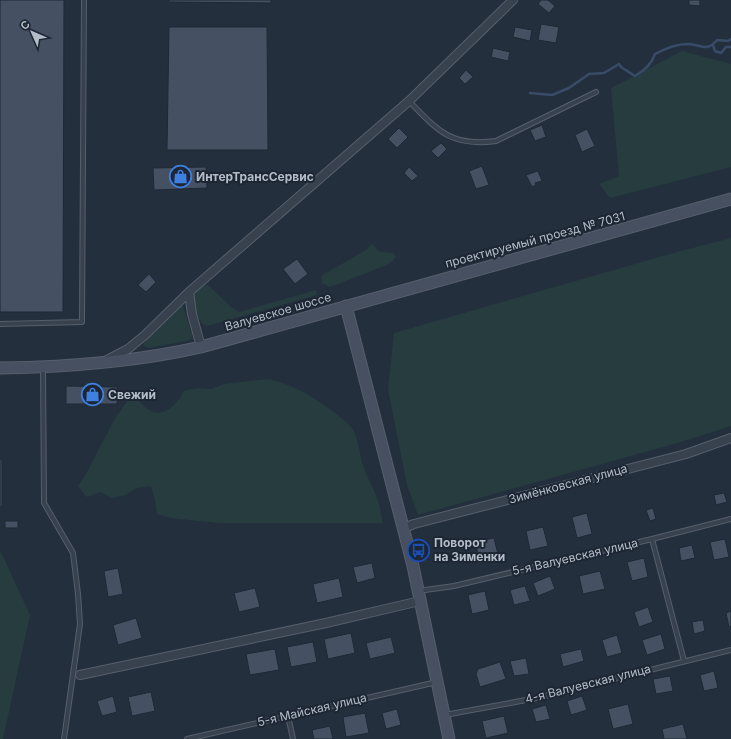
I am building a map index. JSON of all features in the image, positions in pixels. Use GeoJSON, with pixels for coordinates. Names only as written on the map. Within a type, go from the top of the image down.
{"type":"FeatureCollection","features":[{"type":"Feature","properties":{"kind":"main road","name":"проектируемый проезд № 7031"},"geometry":{"type":"LineString","coordinates":[[346,306],[731,199]]}},
{"type":"Feature","properties":{"kind":"main road","name":"Валуевское шоссе"},"geometry":{"type":"LineString","coordinates":[[0,368],[43,368],[100,364],[178,352],[201,347],[346,306],[404,528],[449,739]]}},
{"type":"Feature","properties":{"kind":"street"},"geometry":{"type":"LineString","coordinates":[[100,364],[128,349],[145,335],[189,292],[409,101],[513,0]]}},
{"type":"Feature","properties":{"kind":"street"},"geometry":{"type":"LineString","coordinates":[[189,292],[192,314],[201,347]]}},
{"type":"Feature","properties":{"kind":"street","name":"Зимёнковская улица"},"geometry":{"type":"LineString","coordinates":[[404,528],[414,524],[686,454],[731,438]]}},
{"type":"Feature","properties":{"kind":"street"},"geometry":{"type":"LineString","coordinates":[[80,675],[326,623],[419,596]]}},
{"type":"Feature","properties":{"kind":"lane"},"geometry":{"type":"LineString","coordinates":[[0,324],[82,322],[84,0]]}},
{"type":"Feature","properties":{"kind":"lane"},"geometry":{"type":"LineString","coordinates":[[409,101],[442,133],[464,142],[480,143],[496,141],[596,92]]}},
{"type":"Feature","properties":{"kind":"lane"},"geometry":{"type":"LineString","coordinates":[[43,368],[44,503],[73,553],[80,624],[64,739]]}},
{"type":"Feature","properties":{"kind":"lane","name":"5-я Валуевская улица"},"geometry":{"type":"LineString","coordinates":[[419,596],[454,586],[731,519]]}},
{"type":"Feature","properties":{"kind":"lane"},"geometry":{"type":"LineString","coordinates":[[652,539],[684,661]]}},
{"type":"Feature","properties":{"kind":"lane","name":"4-я Валуевская улица"},"geometry":{"type":"LineString","coordinates":[[444,715],[537,698],[731,650]]}},
{"type":"Feature","properties":{"kind":"lane","name":"5-я Майская улица"},"geometry":{"type":"LineString","coordinates":[[187,739],[437,682]]}},
{"type":"Feature","properties":{"kind":"lane"},"geometry":{"type":"LineString","coordinates":[[288,716],[293,739]]}},
{"type":"Feature","properties":{"kind":"green space"},"geometry":{"type":"Polygon","coordinates":[[[682,51],[731,64],[731,167],[610,198],[599,184],[619,176],[611,88],[682,51]]]}},
{"type":"Feature","properties":{"kind":"green space"},"geometry":{"type":"Polygon","coordinates":[[[731,238],[731,426],[681,442],[418,515],[407,485],[388,389],[394,333],[731,238]]]}},
{"type":"Feature","properties":{"kind":"green space"},"geometry":{"type":"Polygon","coordinates":[[[372,244],[379,251],[393,253],[396,257],[389,264],[336,285],[329,287],[322,283],[321,276],[366,250],[372,244]]]}},
{"type":"Feature","properties":{"kind":"green space"},"geometry":{"type":"Polygon","coordinates":[[[208,285],[231,307],[239,312],[316,290],[317,295],[207,326],[198,316],[194,306],[193,297],[198,288],[208,285]]]}},
{"type":"Feature","properties":{"kind":"green space"},"geometry":{"type":"Polygon","coordinates":[[[180,306],[183,306],[193,338],[187,341],[148,348],[143,345],[145,342],[180,306]]]}},
{"type":"Feature","properties":{"kind":"green space"},"geometry":{"type":"Polygon","coordinates":[[[268,379],[296,388],[312,397],[348,423],[352,428],[357,439],[364,468],[378,500],[383,523],[218,523],[171,518],[157,514],[151,486],[137,488],[125,495],[112,498],[100,492],[87,497],[78,486],[86,474],[114,420],[133,393],[146,408],[153,412],[159,413],[172,407],[184,391],[198,388],[211,389],[224,384],[268,379]]]}},
{"type":"Feature","properties":{"kind":"green space"},"geometry":{"type":"Polygon","coordinates":[[[0,550],[30,615],[3,739],[0,739],[0,550]]]}},
{"type":"Feature","properties":{"kind":"building"},"geometry":{"type":"Polygon","coordinates":[[[0,0],[64,0],[63,312],[0,312],[0,0]]]}},
{"type":"Feature","properties":{"kind":"building"},"geometry":{"type":"Polygon","coordinates":[[[169,0],[271,0],[271,3],[169,2],[169,0]]]}},
{"type":"Feature","properties":{"kind":"building"},"geometry":{"type":"Polygon","coordinates":[[[541,0],[548,0],[555,6],[549,13],[538,4],[541,0]]]}},
{"type":"Feature","properties":{"kind":"building"},"geometry":{"type":"Polygon","coordinates":[[[689,0],[700,0],[700,6],[689,5],[689,0]]]}},
{"type":"Feature","properties":{"kind":"building"},"geometry":{"type":"Polygon","coordinates":[[[541,24],[559,27],[556,43],[538,40],[541,24]]]}},
{"type":"Feature","properties":{"kind":"building"},"geometry":{"type":"Polygon","coordinates":[[[169,27],[267,27],[268,150],[167,150],[169,27]]]}},
{"type":"Feature","properties":{"kind":"building"},"geometry":{"type":"Polygon","coordinates":[[[515,27],[532,30],[530,41],[513,37],[515,27]]]}},
{"type":"Feature","properties":{"kind":"building"},"geometry":{"type":"Polygon","coordinates":[[[493,48],[510,52],[508,61],[491,57],[493,48]]]}},
{"type":"Feature","properties":{"kind":"building"},"geometry":{"type":"Polygon","coordinates":[[[466,70],[473,77],[465,84],[459,78],[466,70]]]}},
{"type":"Feature","properties":{"kind":"building"},"geometry":{"type":"Polygon","coordinates":[[[542,125],[546,137],[535,141],[530,130],[542,125]]]}},
{"type":"Feature","properties":{"kind":"building"},"geometry":{"type":"Polygon","coordinates":[[[399,128],[408,137],[397,148],[388,139],[399,128]]]}},
{"type":"Feature","properties":{"kind":"building"},"geometry":{"type":"Polygon","coordinates":[[[587,129],[595,146],[582,152],[575,135],[587,129]]]}},
{"type":"Feature","properties":{"kind":"building"},"geometry":{"type":"Polygon","coordinates":[[[441,143],[447,149],[438,158],[431,151],[441,143]]]}},
{"type":"Feature","properties":{"kind":"building"},"geometry":{"type":"Polygon","coordinates":[[[482,166],[489,185],[476,189],[469,171],[482,166]]]}},
{"type":"Feature","properties":{"kind":"building"},"geometry":{"type":"Polygon","coordinates":[[[206,167],[207,188],[154,190],[153,168],[206,167]]]}},
{"type":"Feature","properties":{"kind":"building"},"geometry":{"type":"Polygon","coordinates":[[[409,167],[418,176],[412,181],[404,173],[409,167]]]}},
{"type":"Feature","properties":{"kind":"building"},"geometry":{"type":"Polygon","coordinates":[[[538,171],[542,181],[535,183],[536,185],[532,187],[526,175],[538,171]]]}},
{"type":"Feature","properties":{"kind":"building"},"geometry":{"type":"Polygon","coordinates":[[[297,259],[308,274],[295,284],[283,269],[297,259]]]}},
{"type":"Feature","properties":{"kind":"building"},"geometry":{"type":"Polygon","coordinates":[[[149,274],[156,282],[146,292],[138,285],[149,274]]]}},
{"type":"Feature","properties":{"kind":"building","name":"Свежий"},"geometry":{"type":"Polygon","coordinates":[[[66,386],[117,387],[117,404],[66,404],[66,386]]]}},
{"type":"Feature","properties":{"kind":"building"},"geometry":{"type":"Polygon","coordinates":[[[0,459],[2,459],[2,507],[0,507],[0,459]]]}},
{"type":"Feature","properties":{"kind":"building"},"geometry":{"type":"Polygon","coordinates":[[[724,493],[727,502],[716,505],[714,495],[724,493]]]}},
{"type":"Feature","properties":{"kind":"building"},"geometry":{"type":"Polygon","coordinates":[[[653,508],[656,519],[650,521],[646,510],[653,508]]]}},
{"type":"Feature","properties":{"kind":"building"},"geometry":{"type":"Polygon","coordinates":[[[587,513],[592,534],[577,538],[572,517],[587,513]]]}},
{"type":"Feature","properties":{"kind":"building"},"geometry":{"type":"Polygon","coordinates":[[[5,521],[18,521],[18,528],[5,528],[5,521]]]}},
{"type":"Feature","properties":{"kind":"building"},"geometry":{"type":"Polygon","coordinates":[[[543,527],[548,546],[530,550],[526,531],[543,527]]]}},
{"type":"Feature","properties":{"kind":"building"},"geometry":{"type":"Polygon","coordinates":[[[494,538],[499,558],[480,562],[475,542],[494,538]]]}},
{"type":"Feature","properties":{"kind":"building"},"geometry":{"type":"Polygon","coordinates":[[[725,539],[729,557],[714,560],[710,542],[725,539]]]}},
{"type":"Feature","properties":{"kind":"building"},"geometry":{"type":"Polygon","coordinates":[[[692,545],[695,558],[681,561],[679,548],[692,545]]]}},
{"type":"Feature","properties":{"kind":"building"},"geometry":{"type":"Polygon","coordinates":[[[644,558],[648,577],[632,581],[627,562],[644,558]]]}},
{"type":"Feature","properties":{"kind":"building"},"geometry":{"type":"Polygon","coordinates":[[[372,563],[375,578],[357,583],[353,567],[372,563]]]}},
{"type":"Feature","properties":{"kind":"building"},"geometry":{"type":"Polygon","coordinates":[[[118,568],[123,594],[108,597],[104,571],[118,568]]]}},
{"type":"Feature","properties":{"kind":"building"},"geometry":{"type":"Polygon","coordinates":[[[600,571],[605,589],[583,594],[579,576],[600,571]]]}},
{"type":"Feature","properties":{"kind":"building"},"geometry":{"type":"Polygon","coordinates":[[[550,576],[555,589],[538,596],[533,583],[550,576]]]}},
{"type":"Feature","properties":{"kind":"building"},"geometry":{"type":"Polygon","coordinates":[[[339,578],[343,597],[317,603],[313,584],[339,578]]]}},
{"type":"Feature","properties":{"kind":"building"},"geometry":{"type":"Polygon","coordinates":[[[525,586],[530,601],[514,605],[510,590],[525,586]]]}},
{"type":"Feature","properties":{"kind":"building"},"geometry":{"type":"Polygon","coordinates":[[[255,588],[260,607],[239,612],[234,593],[255,588]]]}},
{"type":"Feature","properties":{"kind":"building"},"geometry":{"type":"Polygon","coordinates":[[[485,591],[489,610],[472,614],[468,595],[485,591]]]}},
{"type":"Feature","properties":{"kind":"building"},"geometry":{"type":"Polygon","coordinates":[[[648,607],[653,622],[639,627],[634,612],[648,607]]]}},
{"type":"Feature","properties":{"kind":"building"},"geometry":{"type":"Polygon","coordinates":[[[731,611],[731,626],[729,627],[726,613],[731,611]]]}},
{"type":"Feature","properties":{"kind":"building"},"geometry":{"type":"Polygon","coordinates":[[[136,618],[142,638],[118,645],[113,625],[136,618]]]}},
{"type":"Feature","properties":{"kind":"building"},"geometry":{"type":"Polygon","coordinates":[[[703,620],[705,631],[694,634],[692,622],[703,620]]]}},
{"type":"Feature","properties":{"kind":"building"},"geometry":{"type":"Polygon","coordinates":[[[351,633],[355,653],[328,659],[324,639],[351,633]]]}},
{"type":"Feature","properties":{"kind":"building"},"geometry":{"type":"Polygon","coordinates":[[[661,634],[665,649],[647,655],[642,640],[661,634]]]}},
{"type":"Feature","properties":{"kind":"building"},"geometry":{"type":"Polygon","coordinates":[[[617,635],[622,653],[607,657],[602,640],[617,635]]]}},
{"type":"Feature","properties":{"kind":"building"},"geometry":{"type":"Polygon","coordinates":[[[391,637],[395,653],[370,659],[366,643],[391,637]]]}},
{"type":"Feature","properties":{"kind":"building"},"geometry":{"type":"Polygon","coordinates":[[[313,642],[317,662],[291,667],[287,647],[313,642]]]}},
{"type":"Feature","properties":{"kind":"building"},"geometry":{"type":"Polygon","coordinates":[[[275,649],[279,670],[250,675],[246,654],[275,649]]]}},
{"type":"Feature","properties":{"kind":"building"},"geometry":{"type":"Polygon","coordinates":[[[581,649],[584,661],[563,667],[560,654],[581,649]]]}},
{"type":"Feature","properties":{"kind":"building"},"geometry":{"type":"Polygon","coordinates":[[[526,658],[529,674],[514,676],[510,661],[526,658]]]}},
{"type":"Feature","properties":{"kind":"building"},"geometry":{"type":"Polygon","coordinates":[[[500,662],[506,679],[480,687],[476,674],[478,669],[500,662]]]}},
{"type":"Feature","properties":{"kind":"building"},"geometry":{"type":"Polygon","coordinates":[[[714,671],[718,688],[704,691],[700,675],[714,671]]]}},
{"type":"Feature","properties":{"kind":"building"},"geometry":{"type":"Polygon","coordinates":[[[670,676],[673,691],[656,694],[653,679],[670,676]]]}},
{"type":"Feature","properties":{"kind":"building"},"geometry":{"type":"Polygon","coordinates":[[[151,692],[155,711],[132,716],[128,697],[151,692]]]}},
{"type":"Feature","properties":{"kind":"building"},"geometry":{"type":"Polygon","coordinates":[[[113,696],[117,712],[102,716],[97,701],[113,696]]]}},
{"type":"Feature","properties":{"kind":"building"},"geometry":{"type":"Polygon","coordinates":[[[582,696],[587,710],[571,715],[567,701],[582,696]]]}},
{"type":"Feature","properties":{"kind":"building"},"geometry":{"type":"Polygon","coordinates":[[[628,704],[633,724],[613,729],[608,709],[628,704]]]}},
{"type":"Feature","properties":{"kind":"building"},"geometry":{"type":"Polygon","coordinates":[[[546,705],[550,719],[536,722],[532,709],[546,705]]]}},
{"type":"Feature","properties":{"kind":"building"},"geometry":{"type":"Polygon","coordinates":[[[397,709],[401,725],[386,729],[382,713],[397,709]]]}},
{"type":"Feature","properties":{"kind":"building"},"geometry":{"type":"Polygon","coordinates":[[[365,713],[369,733],[346,737],[343,717],[365,713]]]}},
{"type":"Feature","properties":{"kind":"building"},"geometry":{"type":"Polygon","coordinates":[[[504,716],[508,733],[486,738],[482,721],[504,716]]]}},
{"type":"Feature","properties":{"kind":"building"},"geometry":{"type":"Polygon","coordinates":[[[683,724],[687,739],[664,739],[662,729],[683,724]]]}},
{"type":"Feature","properties":{"kind":"building"},"geometry":{"type":"Polygon","coordinates":[[[330,726],[333,739],[314,739],[312,730],[330,726]]]}},
{"type":"Feature","properties":{"kind":"waterway"},"geometry":{"type":"LineString","coordinates":[[530,93],[552,95],[569,88],[589,74],[604,73],[619,64],[635,76],[642,72],[652,61],[655,54],[667,48],[688,44],[706,47],[710,46],[717,40],[728,41],[731,39]]}},
{"type":"Feature","properties":{"kind":"waterway"},"geometry":{"type":"LineString","coordinates":[[713,45],[715,51],[721,53],[726,47],[731,47]]}},
{"type":"Feature","properties":{"kind":"place","name":"ИнтерТрансСервис"},"geometry":{"type":"Point","coordinates":[181,177]}},
{"type":"Feature","properties":{"kind":"place","name":"Свежий"},"geometry":{"type":"Point","coordinates":[92,395]}},
{"type":"Feature","properties":{"kind":"place","name":"Поворот на Зименки"},"geometry":{"type":"Point","coordinates":[419,550]}}]}
